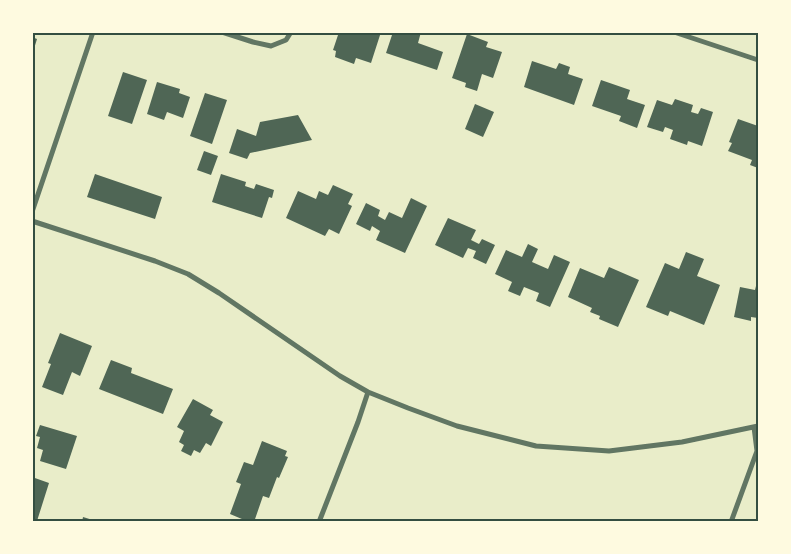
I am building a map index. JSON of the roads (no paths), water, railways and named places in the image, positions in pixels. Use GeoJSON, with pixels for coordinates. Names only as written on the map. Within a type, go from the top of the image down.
{"type":"FeatureCollection","features":[{"type":"Feature","properties":{"kind":"street"},"geometry":{"type":"LineString","coordinates":[[32,212],[93,32]]}},
{"type":"Feature","properties":{"kind":"street"},"geometry":{"type":"LineString","coordinates":[[222,32],[271,46],[286,40],[291,32]]}},
{"type":"Feature","properties":{"kind":"street"},"geometry":{"type":"LineString","coordinates":[[674,32],[758,60]]}},
{"type":"Feature","properties":{"kind":"street"},"geometry":{"type":"LineString","coordinates":[[32,221],[155,261],[188,274],[220,293],[340,376],[368,392],[457,426],[536,446],[609,450],[682,442],[756,427],[757,451],[731,522]]}},
{"type":"Feature","properties":{"kind":"street"},"geometry":{"type":"LineString","coordinates":[[319,522],[368,392]]}}]}
